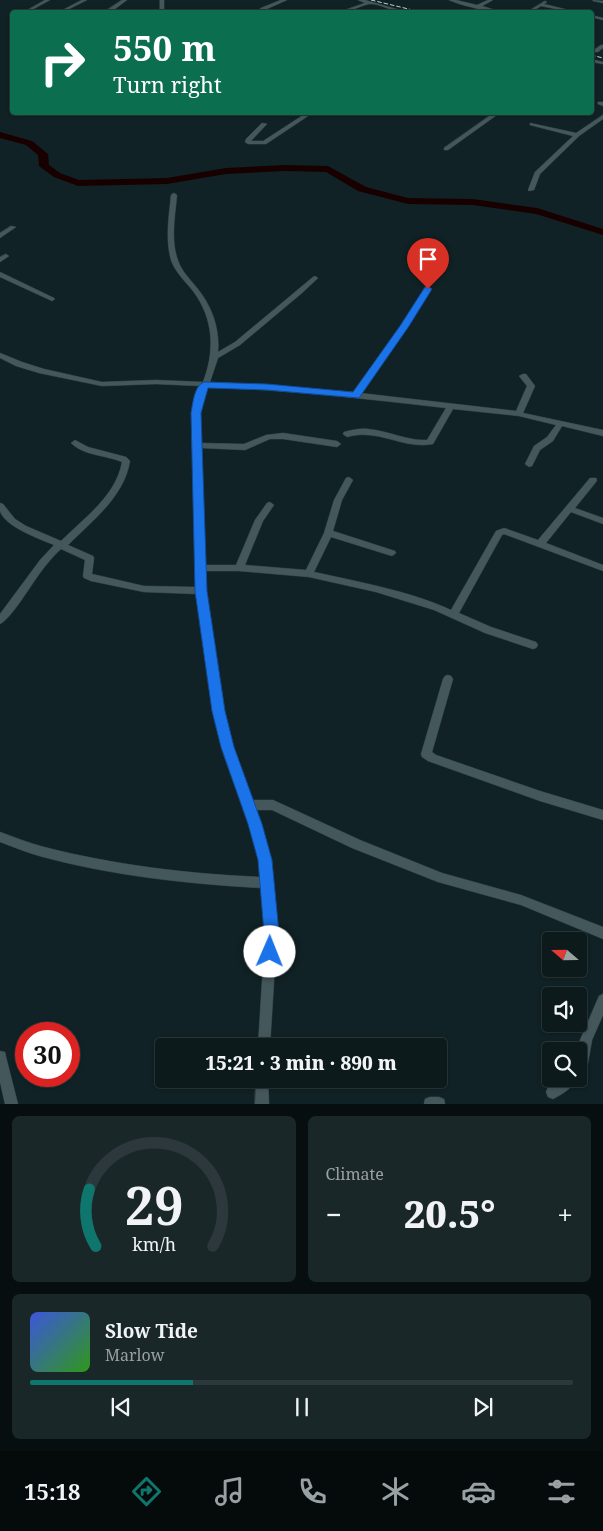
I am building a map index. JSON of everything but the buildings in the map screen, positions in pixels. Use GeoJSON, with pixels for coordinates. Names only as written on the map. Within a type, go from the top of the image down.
{"type":"FeatureCollection","features":[{"type":"Feature","properties":{"kind":"street"},"geometry":{"type":"LineString","coordinates":[[30,10],[48,0]]}},
{"type":"Feature","properties":{"kind":"street"},"geometry":{"type":"LineString","coordinates":[[65,10],[85,0]]}},
{"type":"Feature","properties":{"kind":"street"},"geometry":{"type":"LineString","coordinates":[[111,10],[124,0]]}},
{"type":"Feature","properties":{"kind":"street"},"geometry":{"type":"LineString","coordinates":[[262,10],[285,0]]}},
{"type":"Feature","properties":{"kind":"street"},"geometry":{"type":"LineString","coordinates":[[360,0],[397,10]]}},
{"type":"Feature","properties":{"kind":"street"},"geometry":{"type":"LineString","coordinates":[[451,0],[491,10]]}},
{"type":"Feature","properties":{"kind":"street"},"geometry":{"type":"LineString","coordinates":[[477,7],[491,0]]}},
{"type":"Feature","properties":{"kind":"street"},"geometry":{"type":"LineString","coordinates":[[533,10],[547,0]]}},
{"type":"Feature","properties":{"kind":"street"},"geometry":{"type":"LineString","coordinates":[[595,0],[603,2]]}},
{"type":"Feature","properties":{"kind":"street"},"geometry":{"type":"LineString","coordinates":[[347,10],[368,3]]}},
{"type":"Feature","properties":{"kind":"street"},"geometry":{"type":"LineString","coordinates":[[540,5],[565,10]]}},
{"type":"Feature","properties":{"kind":"street"},"geometry":{"type":"LineString","coordinates":[[596,51],[603,46]]}},
{"type":"Feature","properties":{"kind":"street"},"geometry":{"type":"LineString","coordinates":[[531,190],[537,173],[577,135],[603,116],[597,114]]}},
{"type":"Feature","properties":{"kind":"street"},"geometry":{"type":"LineString","coordinates":[[264,124],[248,142],[264,143],[307,115]]}},
{"type":"Feature","properties":{"kind":"street"},"geometry":{"type":"LineString","coordinates":[[446,149],[495,115]]}},
{"type":"Feature","properties":{"kind":"street"},"geometry":{"type":"LineString","coordinates":[[532,124],[577,135]]}},
{"type":"Feature","properties":{"kind":"street"},"geometry":{"type":"LineString","coordinates":[[174,195],[170,236],[175,260],[181,274],[198,294],[208,311],[214,334],[214,357],[196,413],[201,591],[218,711],[227,747],[255,824],[265,860],[272,933],[265,1038]]}},
{"type":"Feature","properties":{"kind":"street"},"geometry":{"type":"LineString","coordinates":[[0,236],[13,227]]}},
{"type":"Feature","properties":{"kind":"street"},"geometry":{"type":"LineString","coordinates":[[0,274],[52,299]]}},
{"type":"Feature","properties":{"kind":"street"},"geometry":{"type":"LineString","coordinates":[[214,357],[227,352],[236,345],[272,313],[296,297],[315,278]]}},
{"type":"Feature","properties":{"kind":"street"},"geometry":{"type":"LineString","coordinates":[[355,395],[405,326],[428,289]]}},
{"type":"Feature","properties":{"kind":"street"},"geometry":{"type":"LineString","coordinates":[[0,355],[42,371],[102,384],[156,382],[267,387],[355,395],[519,414],[603,433]]}},
{"type":"Feature","properties":{"kind":"street"},"geometry":{"type":"LineString","coordinates":[[519,414],[531,386],[523,376]]}},
{"type":"Feature","properties":{"kind":"street"},"geometry":{"type":"LineString","coordinates":[[347,434],[364,430],[406,440],[430,442],[450,407]]}},
{"type":"Feature","properties":{"kind":"street"},"geometry":{"type":"LineString","coordinates":[[529,464],[537,448],[550,439],[560,424]]}},
{"type":"Feature","properties":{"kind":"street"},"geometry":{"type":"LineString","coordinates":[[197,445],[245,447],[269,437],[284,436],[337,444]]}},
{"type":"Feature","properties":{"kind":"street"},"geometry":{"type":"LineString","coordinates":[[0,620],[13,605],[43,560],[106,501],[126,465],[126,461],[122,459],[85,449],[75,443]]}},
{"type":"Feature","properties":{"kind":"street"},"geometry":{"type":"LineString","coordinates":[[309,574],[328,533],[338,500],[349,480]]}},
{"type":"Feature","properties":{"kind":"street"},"geometry":{"type":"LineString","coordinates":[[540,544],[593,480]]}},
{"type":"Feature","properties":{"kind":"street"},"geometry":{"type":"LineString","coordinates":[[239,568],[259,520],[270,505]]}},
{"type":"Feature","properties":{"kind":"street"},"geometry":{"type":"LineString","coordinates":[[570,509],[603,521]]}},
{"type":"Feature","properties":{"kind":"street"},"geometry":{"type":"LineString","coordinates":[[2,512],[23,528],[90,558],[88,576],[94,579],[144,589],[201,591]]}},
{"type":"Feature","properties":{"kind":"street"},"geometry":{"type":"LineString","coordinates":[[454,613],[498,533],[504,531],[603,568]]}},
{"type":"Feature","properties":{"kind":"street"},"geometry":{"type":"LineString","coordinates":[[328,533],[392,553]]}},
{"type":"Feature","properties":{"kind":"street"},"geometry":{"type":"LineString","coordinates":[[200,568],[239,568],[309,574],[376,589],[454,613],[488,630],[533,645]]}},
{"type":"Feature","properties":{"kind":"street"},"geometry":{"type":"LineString","coordinates":[[448,679],[426,754],[432,758],[603,815]]}},
{"type":"Feature","properties":{"kind":"street"},"geometry":{"type":"LineString","coordinates":[[248,805],[273,804],[356,844],[442,878],[521,900],[603,933]]}},
{"type":"Feature","properties":{"kind":"street"},"geometry":{"type":"LineString","coordinates":[[0,837],[41,851],[118,866],[231,882],[266,883]]}},
{"type":"Feature","properties":{"kind":"street"},"geometry":{"type":"LineString","coordinates":[[586,1042],[603,1000]]}},
{"type":"Feature","properties":{"kind":"street"},"geometry":{"type":"LineString","coordinates":[[0,1057],[12,1104]]}},
{"type":"Feature","properties":{"kind":"street"},"geometry":{"type":"LineString","coordinates":[[553,1092],[560,1087]]}},
{"type":"Feature","properties":{"kind":"street"},"geometry":{"type":"LineString","coordinates":[[262,1088],[262,1104]]}},
{"type":"Feature","properties":{"kind":"street"},"geometry":{"type":"LineString","coordinates":[[430,1104],[438,1104]]}},
{"type":"Feature","properties":{"kind":"waterway"},"geometry":{"type":"LineString","coordinates":[[0,135],[29,143],[43,154],[44,166],[57,175],[78,183],[167,181],[226,171],[285,168],[328,169],[362,189],[408,201],[473,202],[537,211],[603,232]]}},
{"type":"Feature","properties":{"kind":"railway"},"geometry":{"type":"LineString","coordinates":[[371,0],[413,10]]}},
{"type":"Feature","properties":{"kind":"railway"},"geometry":{"type":"LineString","coordinates":[[594,56],[603,58]]}},
{"type":"Feature","properties":{"kind":"route"},"geometry":{"type":"LineString","coordinates":[[270,952],[272,933],[265,860],[255,824],[227,747],[218,711],[201,591],[196,413],[198,400],[204,385],[267,387],[355,395],[405,326],[414,308],[428,289]]}}]}
